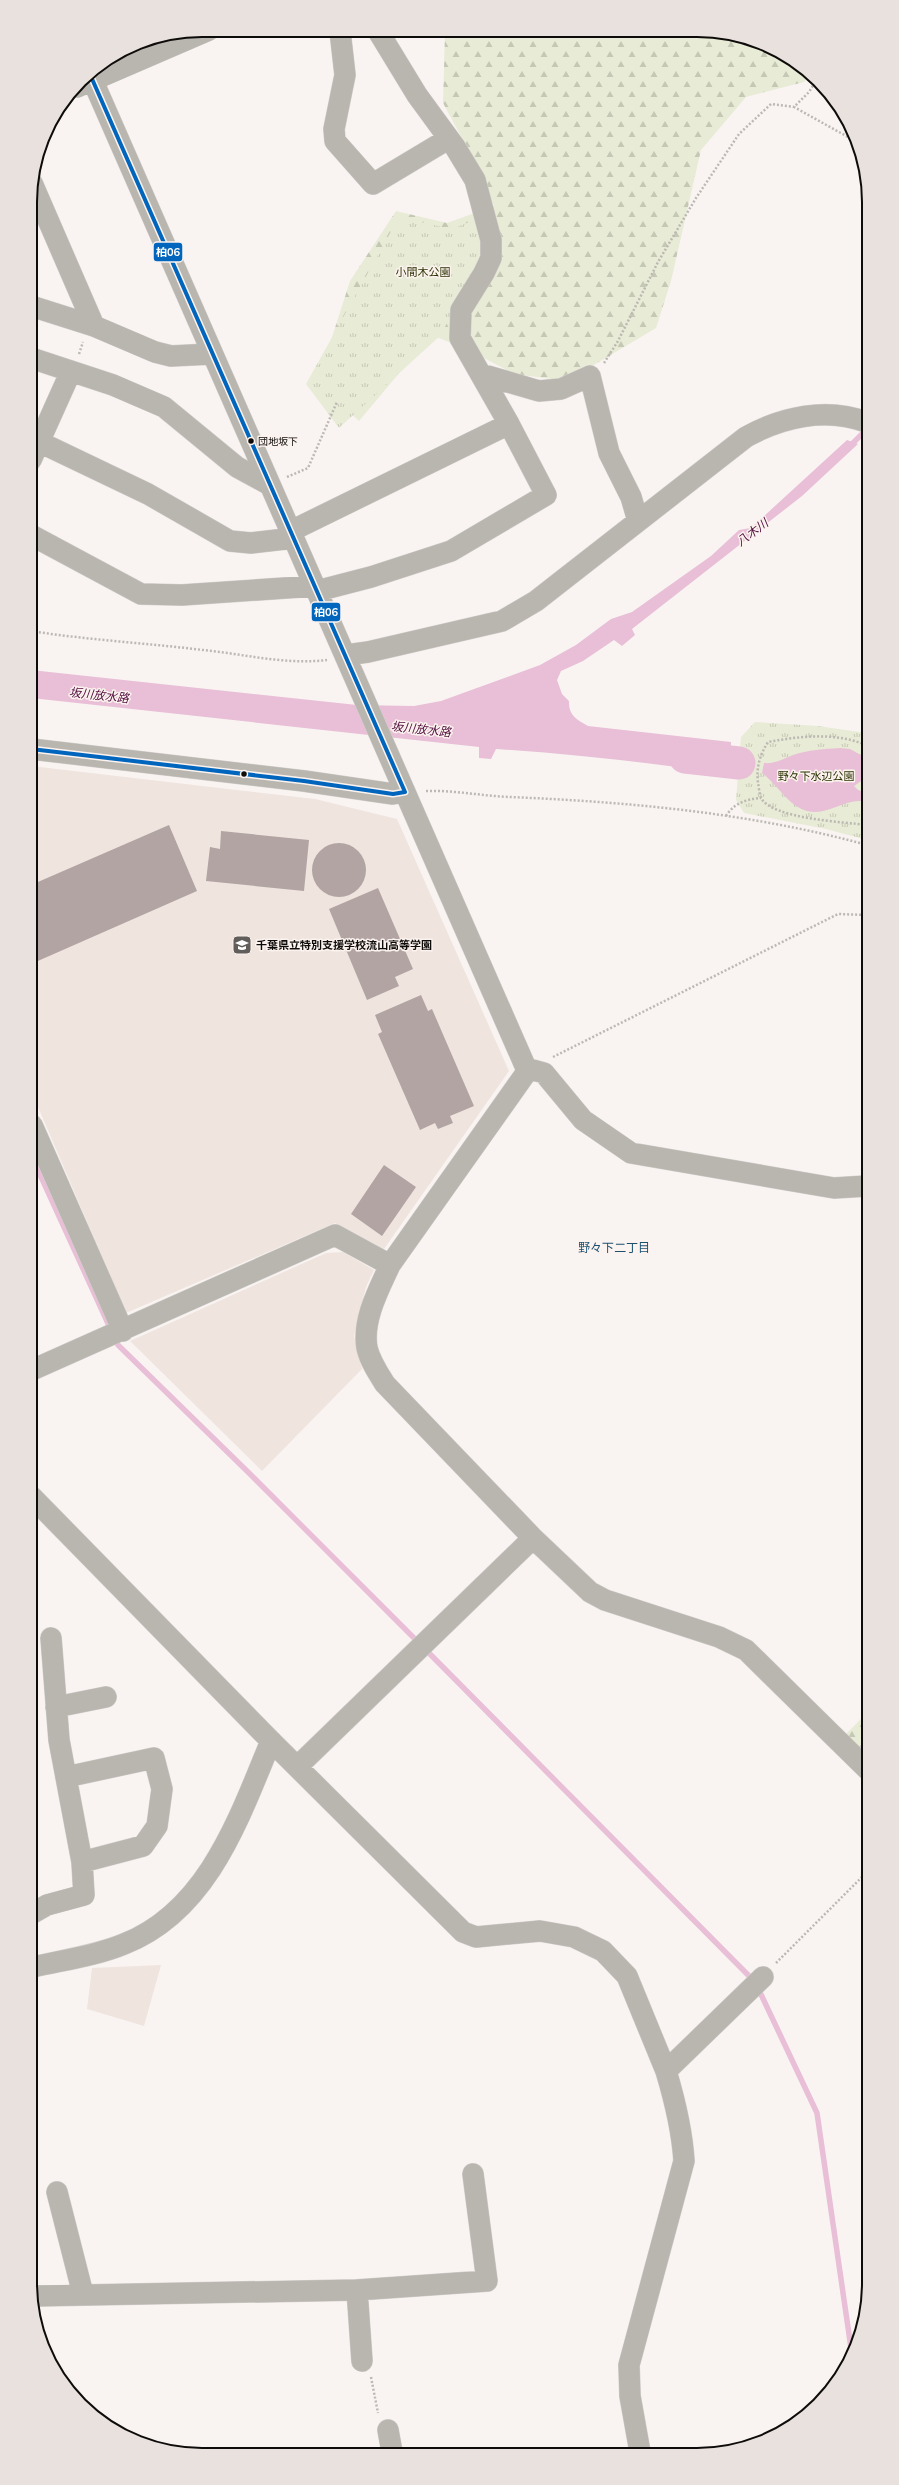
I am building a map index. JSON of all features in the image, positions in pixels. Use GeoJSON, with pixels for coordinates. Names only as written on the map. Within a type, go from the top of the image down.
{"type":"FeatureCollection","features":[{"type":"Feature","properties":{"kind":"street"},"geometry":{"type":"LineString","coordinates":[[341,37],[345,74],[334,129],[335,141],[373,184],[448,139]]}},
{"type":"Feature","properties":{"kind":"street"},"geometry":{"type":"LineString","coordinates":[[37,538],[142,594],[182,595],[316,589],[371,577],[451,551],[546,495],[509,424],[460,338],[459,317],[461,310],[488,266],[491,258],[491,240],[472,172],[417,96],[382,37]]}},
{"type":"Feature","properties":{"kind":"street"},"geometry":{"type":"LineString","coordinates":[[96,75],[180,38]]}},
{"type":"Feature","properties":{"kind":"street"},"geometry":{"type":"LineString","coordinates":[[87,83],[212,354],[402,785],[532,1069],[544,1073],[583,1120],[632,1153],[834,1188],[862,1186]]}},
{"type":"Feature","properties":{"kind":"street"},"geometry":{"type":"LineString","coordinates":[[37,195],[92,326]]}},
{"type":"Feature","properties":{"kind":"street"},"geometry":{"type":"LineString","coordinates":[[37,308],[92,326],[155,352],[171,356],[212,354]]}},
{"type":"Feature","properties":{"kind":"street"},"geometry":{"type":"LineString","coordinates":[[37,360],[113,385],[164,407],[237,466],[270,485]]}},
{"type":"Feature","properties":{"kind":"street"},"geometry":{"type":"LineString","coordinates":[[37,435],[72,371]]}},
{"type":"Feature","properties":{"kind":"street"},"geometry":{"type":"LineString","coordinates":[[481,374],[539,391],[561,389],[590,376],[609,453],[631,497],[638,521]]}},
{"type":"Feature","properties":{"kind":"street"},"geometry":{"type":"LineString","coordinates":[[349,663],[368,652],[502,621],[536,601],[746,437],[766,426],[810,415],[832,416],[862,421]]}},
{"type":"Feature","properties":{"kind":"street"},"geometry":{"type":"LineString","coordinates":[[37,440],[148,494],[230,541],[252,543],[292,534],[509,424]]}},
{"type":"Feature","properties":{"kind":"street"},"geometry":{"type":"LineString","coordinates":[[37,750],[304,781],[393,794],[402,785]]}},
{"type":"Feature","properties":{"kind":"street"},"geometry":{"type":"LineString","coordinates":[[532,1069],[526,1073],[390,1265],[375,1297],[368,1325],[367,1348],[375,1368],[385,1384],[533,1538],[590,1592],[605,1600],[719,1637],[746,1650],[862,1764]]}},
{"type":"Feature","properties":{"kind":"street"},"geometry":{"type":"LineString","coordinates":[[37,1136],[123,1331]]}},
{"type":"Feature","properties":{"kind":"street"},"geometry":{"type":"LineString","coordinates":[[37,1368],[123,1331],[335,1235],[390,1265]]}},
{"type":"Feature","properties":{"kind":"street"},"geometry":{"type":"LineString","coordinates":[[37,1502],[271,1741],[298,1766],[463,1932],[476,1937],[540,1931],[574,1937],[603,1951],[627,1976],[666,2071],[677,2109],[683,2139],[684,2160],[629,2365],[630,2396],[639,2448]]}},
{"type":"Feature","properties":{"kind":"street"},"geometry":{"type":"LineString","coordinates":[[298,1766],[533,1538]]}},
{"type":"Feature","properties":{"kind":"street"},"geometry":{"type":"LineString","coordinates":[[37,1911],[47,1905],[84,1895],[82,1862],[66,1777],[56,1707],[51,1638]]}},
{"type":"Feature","properties":{"kind":"street"},"geometry":{"type":"LineString","coordinates":[[56,1707],[106,1697]]}},
{"type":"Feature","properties":{"kind":"street"},"geometry":{"type":"LineString","coordinates":[[37,1966],[104,1952],[124,1945],[149,1932],[174,1914],[204,1878],[227,1843],[271,1741]]}},
{"type":"Feature","properties":{"kind":"street"},"geometry":{"type":"LineString","coordinates":[[66,1777],[154,1758],[162,1789],[157,1826],[143,1846],[82,1862]]}},
{"type":"Feature","properties":{"kind":"street"},"geometry":{"type":"LineString","coordinates":[[666,2071],[758,1982]]}},
{"type":"Feature","properties":{"kind":"street"},"geometry":{"type":"LineString","coordinates":[[37,2296],[357,2290],[487,2281],[473,2174]]}},
{"type":"Feature","properties":{"kind":"street"},"geometry":{"type":"LineString","coordinates":[[57,2192],[83,2294]]}},
{"type":"Feature","properties":{"kind":"street"},"geometry":{"type":"LineString","coordinates":[[357,2290],[362,2361]]}},
{"type":"Feature","properties":{"kind":"street"},"geometry":{"type":"LineString","coordinates":[[388,2430],[391,2448]]}},
{"type":"Feature","properties":{"kind":"path"},"geometry":{"type":"LineString","coordinates":[[794,107],[809,92],[814,85]]}},
{"type":"Feature","properties":{"kind":"path"},"geometry":{"type":"LineString","coordinates":[[590,376],[608,359],[658,262],[696,198],[739,134],[771,104],[794,107],[848,137]]}},
{"type":"Feature","properties":{"kind":"path"},"geometry":{"type":"LineString","coordinates":[[72,371],[92,326]]}},
{"type":"Feature","properties":{"kind":"path"},"geometry":{"type":"LineString","coordinates":[[270,485],[308,468],[337,402]]}},
{"type":"Feature","properties":{"kind":"path"},"geometry":{"type":"LineString","coordinates":[[37,632],[75,638],[203,650],[279,660],[325,660],[349,663]]}},
{"type":"Feature","properties":{"kind":"path"},"geometry":{"type":"LineString","coordinates":[[862,744],[836,737],[811,736],[768,742],[761,754],[757,773],[761,798],[767,804],[797,816],[862,824]]}},
{"type":"Feature","properties":{"kind":"path"},"geometry":{"type":"LineString","coordinates":[[402,785],[494,796],[585,800],[726,816],[783,824],[862,844]]}},
{"type":"Feature","properties":{"kind":"path"},"geometry":{"type":"LineString","coordinates":[[726,816],[730,810],[746,799],[761,798]]}},
{"type":"Feature","properties":{"kind":"path"},"geometry":{"type":"LineString","coordinates":[[532,1069],[838,914],[862,915]]}},
{"type":"Feature","properties":{"kind":"path"},"geometry":{"type":"LineString","coordinates":[[758,1982],[862,1877]]}},
{"type":"Feature","properties":{"kind":"path"},"geometry":{"type":"LineString","coordinates":[[362,2361],[368,2361],[382,2432],[388,2430]]}},
{"type":"Feature","properties":{"kind":"shaded area","name":"千葉県立特別支援学校流山高等学園"},"geometry":{"type":"Polygon","coordinates":[[[37,767],[315,799],[397,819],[509,1071],[384,1249],[335,1223],[126,1313],[37,1105],[37,767]]]}},
{"type":"Feature","properties":{"kind":"shaded area"},"geometry":{"type":"Polygon","coordinates":[[[343,1252],[374,1270],[366,1287],[354,1336],[362,1369],[262,1471],[130,1341],[326,1253],[343,1252]]]}},
{"type":"Feature","properties":{"kind":"shaded area"},"geometry":{"type":"Polygon","coordinates":[[[161,1965],[144,2026],[87,2009],[92,1968],[161,1965]]]}},
{"type":"Feature","properties":{"kind":"green space"},"geometry":{"type":"Polygon","coordinates":[[[445,37],[719,38],[750,46],[770,54],[789,65],[807,79],[804,82],[746,97],[701,150],[671,281],[656,328],[567,381],[514,374],[467,349],[431,335],[359,421],[317,384],[350,281],[396,211],[447,223],[494,206],[470,153],[443,103],[445,37]]]}},
{"type":"Feature","properties":{"kind":"green space","name":"小間木公園"},"geometry":{"type":"Polygon","coordinates":[[[399,217],[451,229],[480,218],[487,242],[441,335],[339,428],[306,384],[399,217]]]}},
{"type":"Feature","properties":{"kind":"green space","name":"野々下水辺公園"},"geometry":{"type":"Polygon","coordinates":[[[755,722],[818,726],[862,732],[862,839],[826,829],[744,813],[736,800],[741,737],[755,722]]]}},
{"type":"Feature","properties":{"kind":"green space"},"geometry":{"type":"Polygon","coordinates":[[[862,1718],[862,1752],[845,1735],[862,1718]]]}},
{"type":"Feature","properties":{"kind":"water"},"geometry":{"type":"Polygon","coordinates":[[[847,440],[858,444],[802,496],[632,629],[635,635],[622,646],[614,640],[583,661],[561,671],[557,680],[562,694],[569,701],[570,710],[574,716],[588,726],[731,742],[729,774],[613,759],[496,749],[491,759],[479,758],[479,747],[37,699],[37,671],[357,705],[414,706],[441,701],[540,665],[576,645],[611,619],[632,612],[711,556],[739,530],[751,528],[847,440]]]}},
{"type":"Feature","properties":{"kind":"water"},"geometry":{"type":"Polygon","coordinates":[[[822,749],[850,749],[862,756],[862,780],[854,786],[862,791],[862,802],[853,802],[821,811],[813,812],[804,810],[792,803],[762,773],[764,763],[776,762],[793,755],[822,749]]]}},
{"type":"Feature","properties":{"kind":"building"},"geometry":{"type":"Polygon","coordinates":[[[169,825],[197,891],[37,961],[37,882],[169,825]]]}},
{"type":"Feature","properties":{"kind":"building"},"geometry":{"type":"Polygon","coordinates":[[[221,831],[309,840],[304,891],[206,881],[210,847],[220,849],[221,831]]]}},
{"type":"Feature","properties":{"kind":"building"},"geometry":{"type":"Polygon","coordinates":[[[339,843],[349,845],[358,851],[364,860],[366,870],[364,880],[358,889],[349,895],[339,897],[329,895],[320,889],[314,880],[312,870],[314,860],[320,851],[329,845],[339,843]]]}},
{"type":"Feature","properties":{"kind":"building"},"geometry":{"type":"Polygon","coordinates":[[[378,888],[413,969],[395,977],[399,986],[367,1000],[329,909],[378,888]]]}},
{"type":"Feature","properties":{"kind":"building"},"geometry":{"type":"Polygon","coordinates":[[[421,995],[428,1011],[432,1009],[474,1106],[450,1116],[453,1123],[438,1129],[435,1123],[420,1130],[378,1034],[382,1032],[375,1015],[421,995]]]}},
{"type":"Feature","properties":{"kind":"building"},"geometry":{"type":"Polygon","coordinates":[[[384,1165],[416,1187],[382,1236],[351,1214],[384,1165]]]}},
{"type":"Feature","properties":{"kind":"waterway","name":"八木川"},"geometry":{"type":"LineString","coordinates":[[848,448],[862,434]]}},
{"type":"Feature","properties":{"kind":"waterway","name":"坂川放水路"},"geometry":{"type":"LineString","coordinates":[[685,757],[739,763]]}},
{"type":"Feature","properties":{"kind":"waterway"},"geometry":{"type":"LineString","coordinates":[[37,1168],[111,1330]]}},
{"type":"Feature","properties":{"kind":"waterway"},"geometry":{"type":"LineString","coordinates":[[114,1338],[118,1345],[249,1473],[419,1643]]}},
{"type":"Feature","properties":{"kind":"waterway"},"geometry":{"type":"LineString","coordinates":[[425,1649],[754,1981]]}},
{"type":"Feature","properties":{"kind":"waterway"},"geometry":{"type":"LineString","coordinates":[[758,1988],[817,2113],[850,2343]]}},
{"type":"Feature","properties":{"kind":"transit line","name":"柏06"},"geometry":{"type":"LineString","coordinates":[[92,79],[405,792]]}},
{"type":"Feature","properties":{"kind":"transit line","name":"柏06"},"geometry":{"type":"LineString","coordinates":[[37,750],[304,781],[393,794],[405,792]]}},
{"type":"Feature","properties":{"kind":"place","name":"団地坂下"},"geometry":{"type":"Point","coordinates":[251,441]}},
{"type":"Feature","properties":{"kind":"place","name":"千葉県立特別支援学校流山高等学園"},"geometry":{"type":"Point","coordinates":[242,945]}},
{"type":"Feature","properties":{"kind":"district","name":"野々下二丁目"},"geometry":{"type":"Point","coordinates":[614,1247]}}]}
